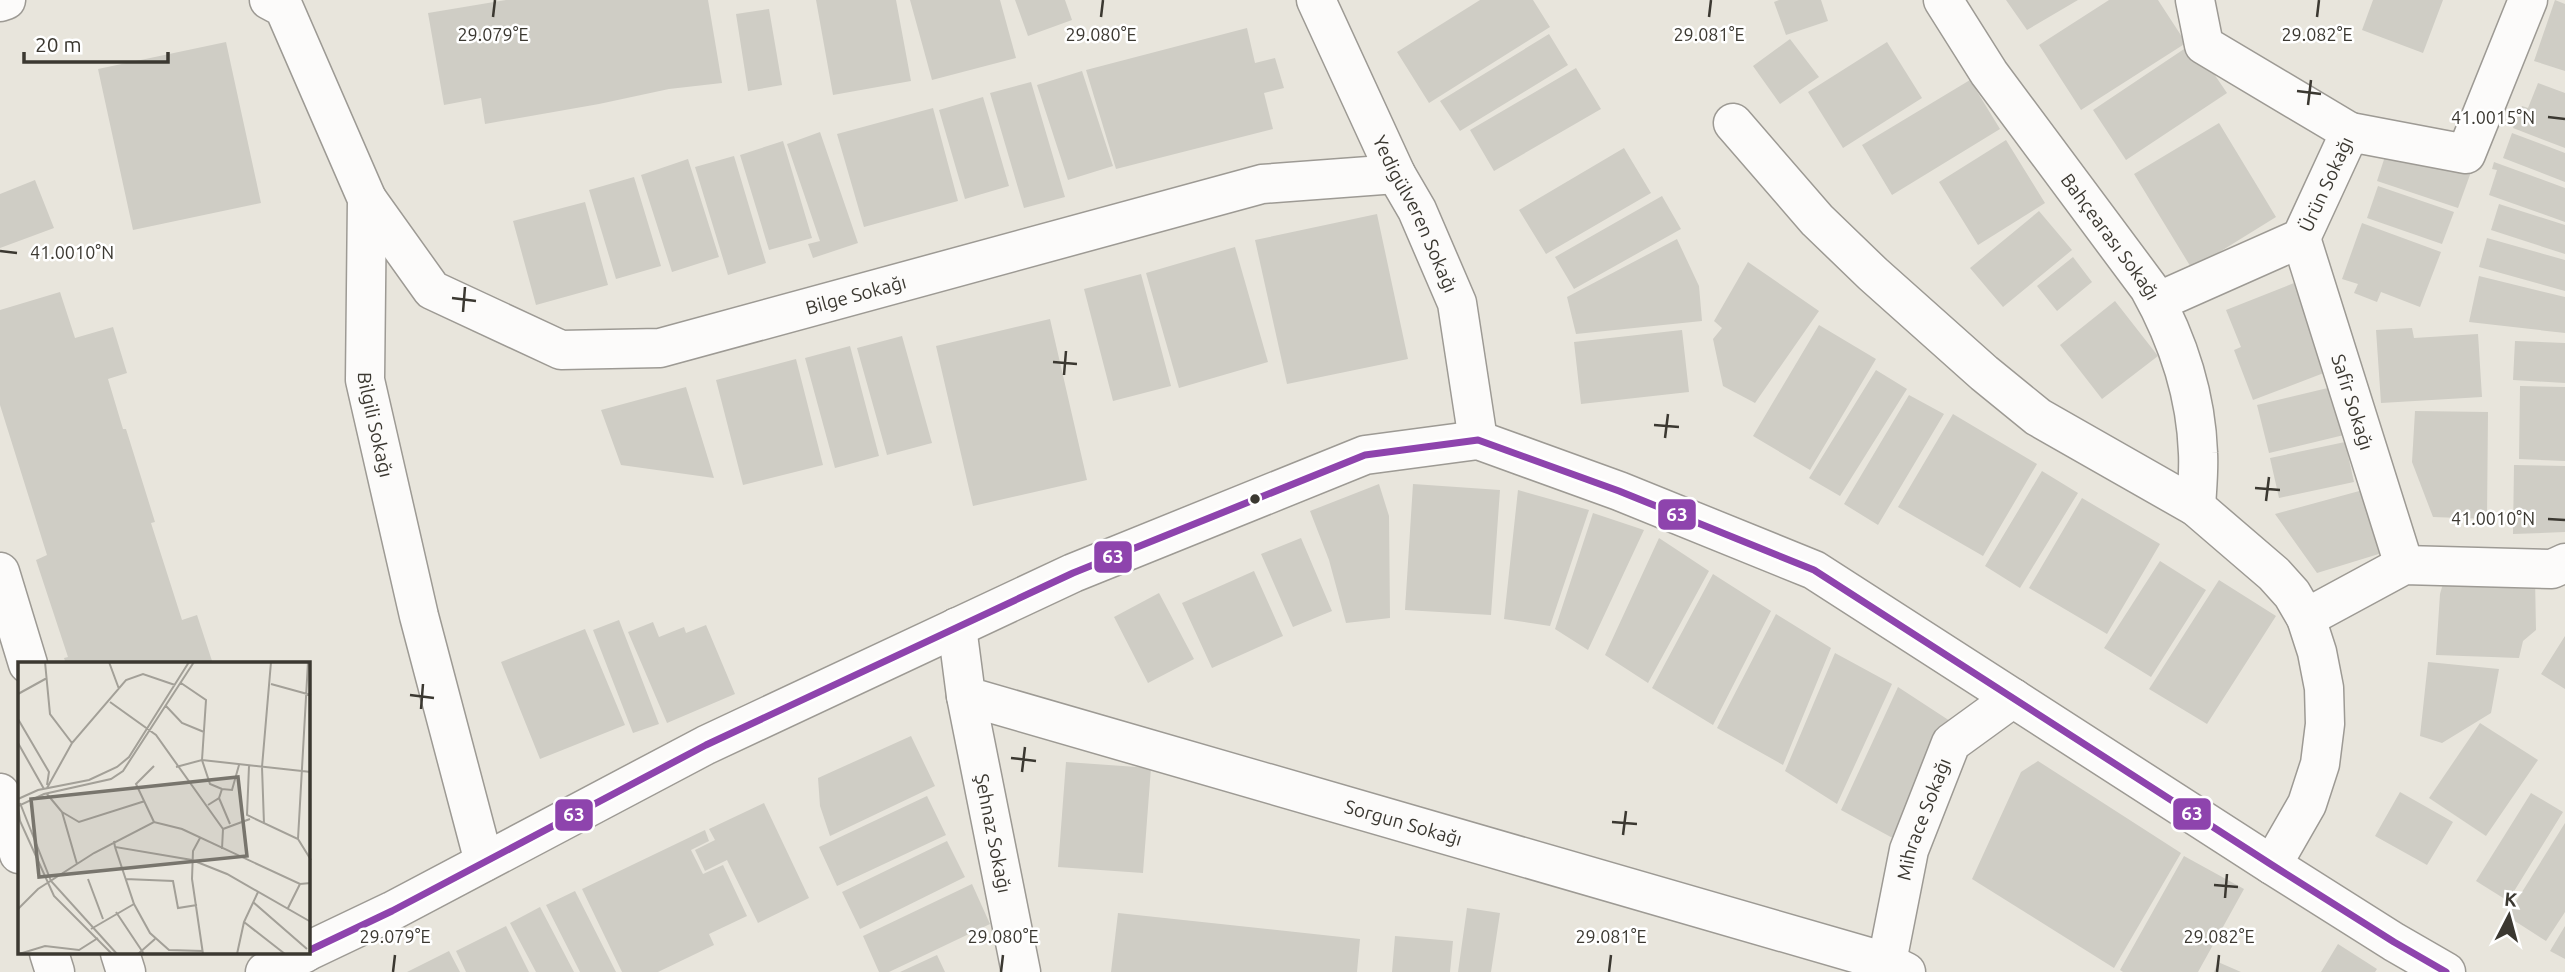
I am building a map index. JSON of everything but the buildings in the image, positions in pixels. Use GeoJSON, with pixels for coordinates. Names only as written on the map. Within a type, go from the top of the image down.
{"type":"FeatureCollection","features":[{"type":"Feature","properties":{"kind":"street"},"geometry":{"type":"LineString","coordinates":[[0,2],[6,0]]}},
{"type":"Feature","properties":{"kind":"street","name":"Bilgili Sokağı"},"geometry":{"type":"LineString","coordinates":[[269,0],[284,8],[368,199],[365,380],[419,616],[484,862]]}},
{"type":"Feature","properties":{"kind":"street","name":"Yedigülveren Sokağı"},"geometry":{"type":"LineString","coordinates":[[1316,0],[1395,174],[1417,210],[1457,303],[1478,440]]}},
{"type":"Feature","properties":{"kind":"street","name":"Bahçearası Sokağı"},"geometry":{"type":"LineString","coordinates":[[1943,0],[1989,73],[2150,288],[2178,351],[2192,398],[2198,452],[2196,506]]}},
{"type":"Feature","properties":{"kind":"street"},"geometry":{"type":"LineString","coordinates":[[2195,0],[2204,45],[2350,132]]}},
{"type":"Feature","properties":{"kind":"street","name":"Ürün Sokağı"},"geometry":{"type":"LineString","coordinates":[[2157,302],[2301,238],[2350,132],[2466,154],[2528,0]]}},
{"type":"Feature","properties":{"kind":"street"},"geometry":{"type":"LineString","coordinates":[[1733,123],[1818,220],[1873,274],[1984,373],[2038,417],[2196,506],[2274,574],[2292,594],[2306,618],[2317,652],[2324,688],[2325,724],[2319,764],[2307,804],[2272,865]]}},
{"type":"Feature","properties":{"kind":"street","name":"Bilge Sokağı"},"geometry":{"type":"LineString","coordinates":[[368,199],[432,290],[561,350],[660,348],[1262,184],[1395,174]]}},
{"type":"Feature","properties":{"kind":"street","name":"Safir Sokağı"},"geometry":{"type":"LineString","coordinates":[[2301,238],[2404,565]]}},
{"type":"Feature","properties":{"kind":"street"},"geometry":{"type":"LineString","coordinates":[[310,950],[392,911],[706,746],[1073,573],[1366,454],[1478,440],[1619,491],[1814,570],[2272,865],[2446,972]]}},
{"type":"Feature","properties":{"kind":"street"},"geometry":{"type":"LineString","coordinates":[[2306,618],[2404,565],[2552,569],[2565,564]]}},
{"type":"Feature","properties":{"kind":"street"},"geometry":{"type":"LineString","coordinates":[[0,572],[27,662]]}},
{"type":"Feature","properties":{"kind":"street"},"geometry":{"type":"LineString","coordinates":[[957,628],[966,696]]}},
{"type":"Feature","properties":{"kind":"street","name":"Sorgun Sokağı"},"geometry":{"type":"LineString","coordinates":[[966,696],[1892,969]]}},
{"type":"Feature","properties":{"kind":"street","name":"Şehnaz Sokağı"},"geometry":{"type":"LineString","coordinates":[[966,696],[1021,972]]}},
{"type":"Feature","properties":{"kind":"street","name":"Mihrace Sokağı"},"geometry":{"type":"LineString","coordinates":[[1892,969],[1909,850],[1951,743],[2013,698]]}},
{"type":"Feature","properties":{"kind":"street"},"geometry":{"type":"LineString","coordinates":[[0,793],[18,851]]}},
{"type":"Feature","properties":{"kind":"street"},"geometry":{"type":"LineString","coordinates":[[50,954],[55,972]]}},
{"type":"Feature","properties":{"kind":"street"},"geometry":{"type":"LineString","coordinates":[[120,954],[126,972]]}},
{"type":"Feature","properties":{"kind":"street"},"geometry":{"type":"LineString","coordinates":[[265,972],[302,954]]}},
{"type":"Feature","properties":{"kind":"transit line","name":"63"},"geometry":{"type":"LineString","coordinates":[[310,950],[392,911],[706,745],[1073,573],[1365,455],[1478,440],[1619,491],[1814,570],[2272,865],[2446,972]]}}]}
